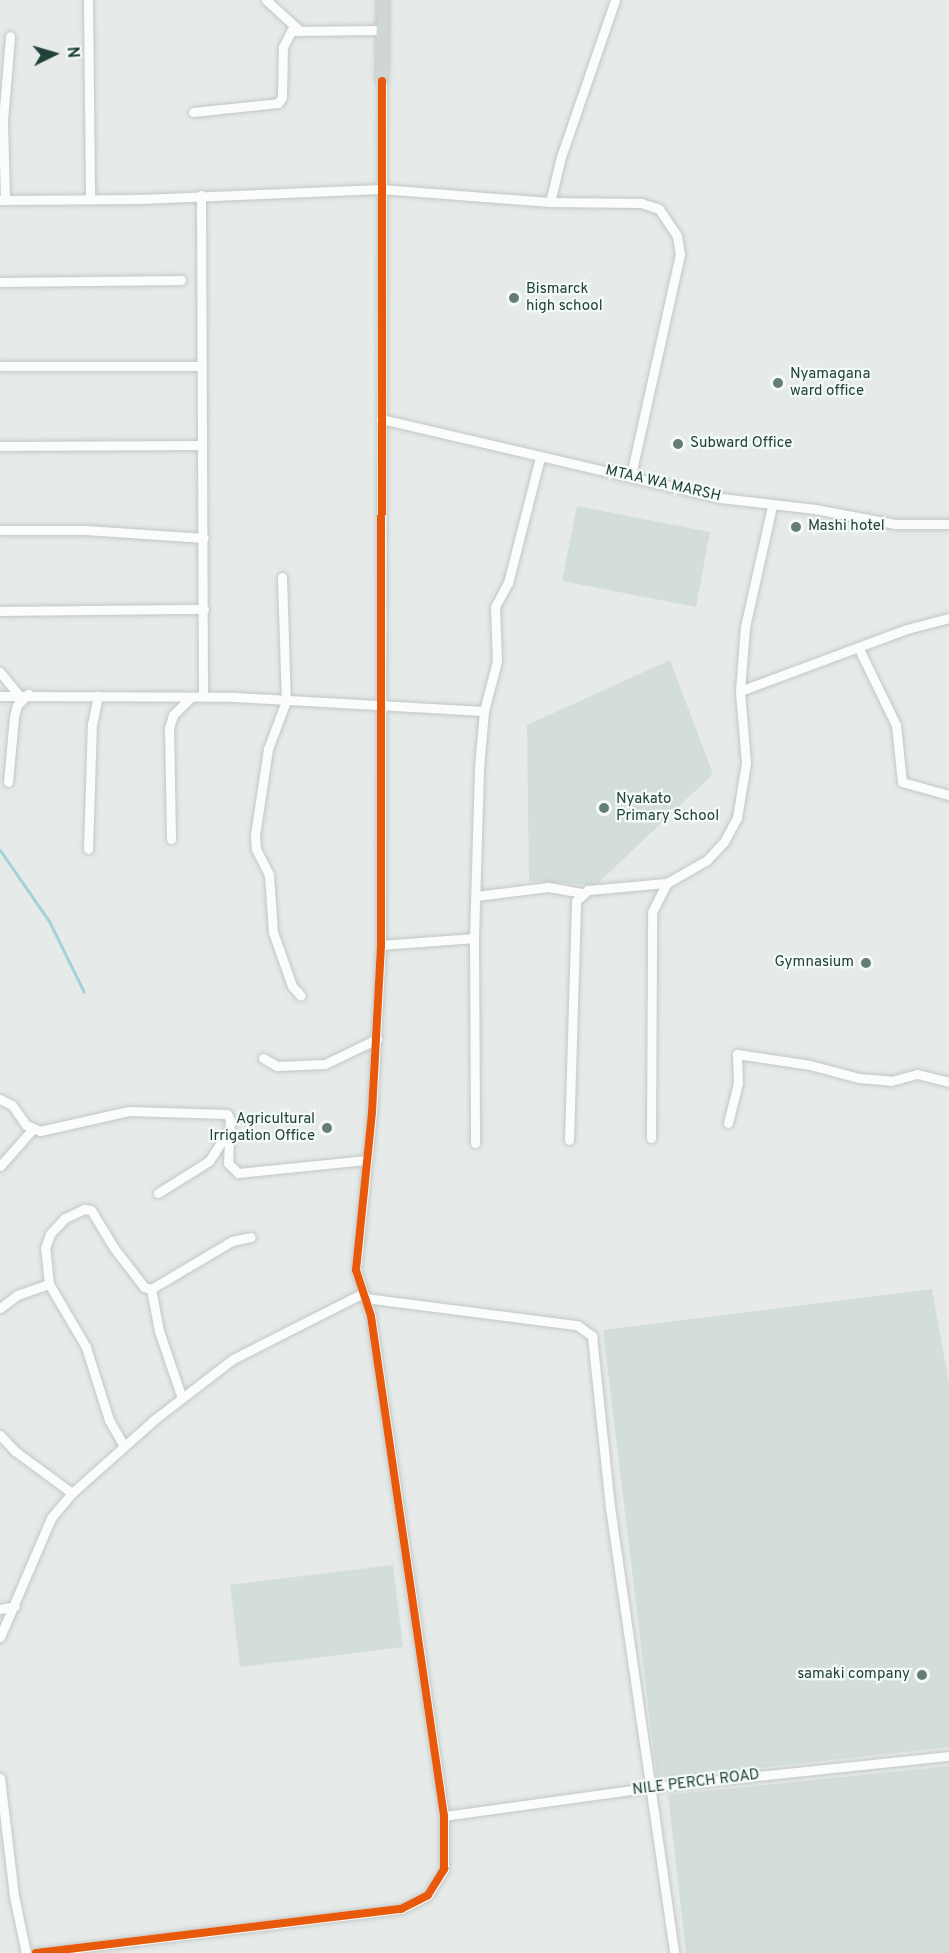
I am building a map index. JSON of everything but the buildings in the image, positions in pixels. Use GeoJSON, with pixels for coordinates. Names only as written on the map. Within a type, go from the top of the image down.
{"type":"FeatureCollection","features":[{"type":"Feature","properties":{"kind":"main road"},"geometry":{"type":"LineString","coordinates":[[382,81],[383,0]]}},
{"type":"Feature","properties":{"kind":"street"},"geometry":{"type":"LineString","coordinates":[[88,0],[90,196]]}},
{"type":"Feature","properties":{"kind":"street"},"geometry":{"type":"LineString","coordinates":[[266,0],[298,28]]}},
{"type":"Feature","properties":{"kind":"street"},"geometry":{"type":"LineString","coordinates":[[550,202],[561,157],[615,0]]}},
{"type":"Feature","properties":{"kind":"street"},"geometry":{"type":"LineString","coordinates":[[193,112],[278,103],[282,97],[283,47],[291,31],[298,28],[383,30]]}},
{"type":"Feature","properties":{"kind":"street"},"geometry":{"type":"LineString","coordinates":[[10,36],[3,120],[3,200],[90,196],[114,200],[381,189],[550,202],[641,203],[659,209],[677,236],[676,276],[631,475]]}},
{"type":"Feature","properties":{"kind":"street"},"geometry":{"type":"LineString","coordinates":[[36,1953],[376,1912],[417,1903],[438,1883],[444,1869],[444,1816],[364,1296],[357,1270],[377,1039],[381,945],[382,81]]}},
{"type":"Feature","properties":{"kind":"street"},"geometry":{"type":"LineString","coordinates":[[201,195],[203,696]]}},
{"type":"Feature","properties":{"kind":"street"},"geometry":{"type":"LineString","coordinates":[[0,282],[181,280]]}},
{"type":"Feature","properties":{"kind":"street"},"geometry":{"type":"LineString","coordinates":[[0,366],[201,366]]}},
{"type":"Feature","properties":{"kind":"street","name":"MTAA WA MARSH"},"geometry":{"type":"LineString","coordinates":[[381,419],[540,457],[631,475],[720,498],[772,506],[815,509],[895,524],[949,524]]}},
{"type":"Feature","properties":{"kind":"street"},"geometry":{"type":"LineString","coordinates":[[0,446],[201,445]]}},
{"type":"Feature","properties":{"kind":"street"},"geometry":{"type":"LineString","coordinates":[[475,1143],[474,938],[484,711],[497,661],[495,607],[508,583],[540,457]]}},
{"type":"Feature","properties":{"kind":"street"},"geometry":{"type":"LineString","coordinates":[[476,896],[548,887],[581,893],[667,884],[707,860],[724,842],[737,818],[746,763],[740,691],[748,605],[772,506]]}},
{"type":"Feature","properties":{"kind":"street"},"geometry":{"type":"LineString","coordinates":[[0,530],[86,530],[204,538]]}},
{"type":"Feature","properties":{"kind":"street"},"geometry":{"type":"LineString","coordinates":[[282,576],[286,701],[268,749],[255,835],[256,849],[269,875],[273,932],[292,986],[301,996]]}},
{"type":"Feature","properties":{"kind":"street"},"geometry":{"type":"LineString","coordinates":[[0,611],[204,609]]}},
{"type":"Feature","properties":{"kind":"street"},"geometry":{"type":"LineString","coordinates":[[740,691],[858,646],[949,618]]}},
{"type":"Feature","properties":{"kind":"street"},"geometry":{"type":"LineString","coordinates":[[858,646],[896,725],[902,782],[949,795]]}},
{"type":"Feature","properties":{"kind":"street"},"geometry":{"type":"LineString","coordinates":[[0,672],[23,694]]}},
{"type":"Feature","properties":{"kind":"street"},"geometry":{"type":"LineString","coordinates":[[0,696],[23,694],[190,698],[203,696],[380,708],[484,711]]}},
{"type":"Feature","properties":{"kind":"street"},"geometry":{"type":"LineString","coordinates":[[8,783],[14,717],[23,694]]}},
{"type":"Feature","properties":{"kind":"street"},"geometry":{"type":"LineString","coordinates":[[88,849],[92,724],[98,696]]}},
{"type":"Feature","properties":{"kind":"street"},"geometry":{"type":"LineString","coordinates":[[171,839],[169,728],[173,715],[190,698]]}},
{"type":"Feature","properties":{"kind":"street"},"geometry":{"type":"LineString","coordinates":[[651,1138],[650,925],[658,898],[667,884]]}},
{"type":"Feature","properties":{"kind":"street"},"geometry":{"type":"LineString","coordinates":[[568,1140],[573,911],[581,893]]}},
{"type":"Feature","properties":{"kind":"street"},"geometry":{"type":"LineString","coordinates":[[381,945],[474,938]]}},
{"type":"Feature","properties":{"kind":"street"},"geometry":{"type":"LineString","coordinates":[[263,1058],[277,1066],[325,1064],[377,1039]]}},
{"type":"Feature","properties":{"kind":"street"},"geometry":{"type":"LineString","coordinates":[[728,1123],[736,1096],[737,1054],[810,1065],[859,1078],[891,1081],[917,1074],[949,1082]]}},
{"type":"Feature","properties":{"kind":"street"},"geometry":{"type":"LineString","coordinates":[[0,1099],[12,1105],[32,1130]]}},
{"type":"Feature","properties":{"kind":"street"},"geometry":{"type":"LineString","coordinates":[[0,1166],[32,1130],[129,1111],[227,1114],[228,1163],[238,1173],[367,1160]]}},
{"type":"Feature","properties":{"kind":"street"},"geometry":{"type":"LineString","coordinates":[[158,1193],[209,1161],[228,1132]]}},
{"type":"Feature","properties":{"kind":"street"},"geometry":{"type":"LineString","coordinates":[[124,1446],[109,1420],[86,1347],[49,1284],[45,1254],[50,1234],[65,1218],[88,1209],[137,1280],[151,1289],[159,1331],[182,1398]]}},
{"type":"Feature","properties":{"kind":"street"},"geometry":{"type":"LineString","coordinates":[[151,1289],[232,1240],[251,1238]]}},
{"type":"Feature","properties":{"kind":"street"},"geometry":{"type":"LineString","coordinates":[[0,1308],[17,1295],[49,1284]]}},
{"type":"Feature","properties":{"kind":"street"},"geometry":{"type":"LineString","coordinates":[[0,1637],[51,1518],[72,1493],[124,1446],[232,1359],[364,1296],[577,1325],[592,1336],[610,1507],[637,1707],[653,1787],[674,1953]]}},
{"type":"Feature","properties":{"kind":"street"},"geometry":{"type":"LineString","coordinates":[[0,1435],[15,1451],[72,1493]]}},
{"type":"Feature","properties":{"kind":"street"},"geometry":{"type":"LineString","coordinates":[[0,1609],[15,1606]]}},
{"type":"Feature","properties":{"kind":"street","name":"NILE PERCH ROAD"},"geometry":{"type":"LineString","coordinates":[[444,1816],[653,1787],[949,1756]]}},
{"type":"Feature","properties":{"kind":"street"},"geometry":{"type":"LineString","coordinates":[[0,1778],[14,1896],[26,1953]]}},
{"type":"Feature","properties":{"kind":"shaded area"},"geometry":{"type":"Polygon","coordinates":[[[577,506],[710,532],[696,607],[562,581],[577,506]]]}},
{"type":"Feature","properties":{"kind":"shaded area"},"geometry":{"type":"Polygon","coordinates":[[[670,660],[713,774],[596,885],[529,881],[527,725],[670,660]]]}},
{"type":"Feature","properties":{"kind":"shaded area"},"geometry":{"type":"Polygon","coordinates":[[[932,1289],[949,1384],[949,1747],[657,1779],[603,1330],[932,1289]]]}},
{"type":"Feature","properties":{"kind":"shaded area"},"geometry":{"type":"Polygon","coordinates":[[[393,1565],[403,1647],[240,1667],[230,1585],[393,1565]]]}},
{"type":"Feature","properties":{"kind":"shaded area"},"geometry":{"type":"Polygon","coordinates":[[[949,1766],[949,1953],[686,1953],[668,1795],[949,1766]]]}},
{"type":"Feature","properties":{"kind":"waterway"},"geometry":{"type":"LineString","coordinates":[[0,850],[49,921],[84,992]]}},
{"type":"Feature","properties":{"kind":"cycle path"},"geometry":{"type":"LineString","coordinates":[[36,1953],[401,1909],[428,1895],[444,1869],[444,1816],[371,1316],[356,1270],[372,1112],[381,945],[382,81]]}},
{"type":"Feature","properties":{"kind":"place","name":"Bismarck high school"},"geometry":{"type":"Point","coordinates":[514,298]}},
{"type":"Feature","properties":{"kind":"place","name":"Nyamagana ward office"},"geometry":{"type":"Point","coordinates":[778,383]}},
{"type":"Feature","properties":{"kind":"place","name":"Subward Office"},"geometry":{"type":"Point","coordinates":[678,444]}},
{"type":"Feature","properties":{"kind":"place","name":"Mashi hotel"},"geometry":{"type":"Point","coordinates":[796,527]}},
{"type":"Feature","properties":{"kind":"place","name":"Nyakato Primary School"},"geometry":{"type":"Point","coordinates":[604,808]}},
{"type":"Feature","properties":{"kind":"place","name":"Gymnasium"},"geometry":{"type":"Point","coordinates":[866,963]}},
{"type":"Feature","properties":{"kind":"place","name":"Agricultural Irrigation Office"},"geometry":{"type":"Point","coordinates":[327,1128]}},
{"type":"Feature","properties":{"kind":"place","name":"samaki company"},"geometry":{"type":"Point","coordinates":[922,1675]}}]}
